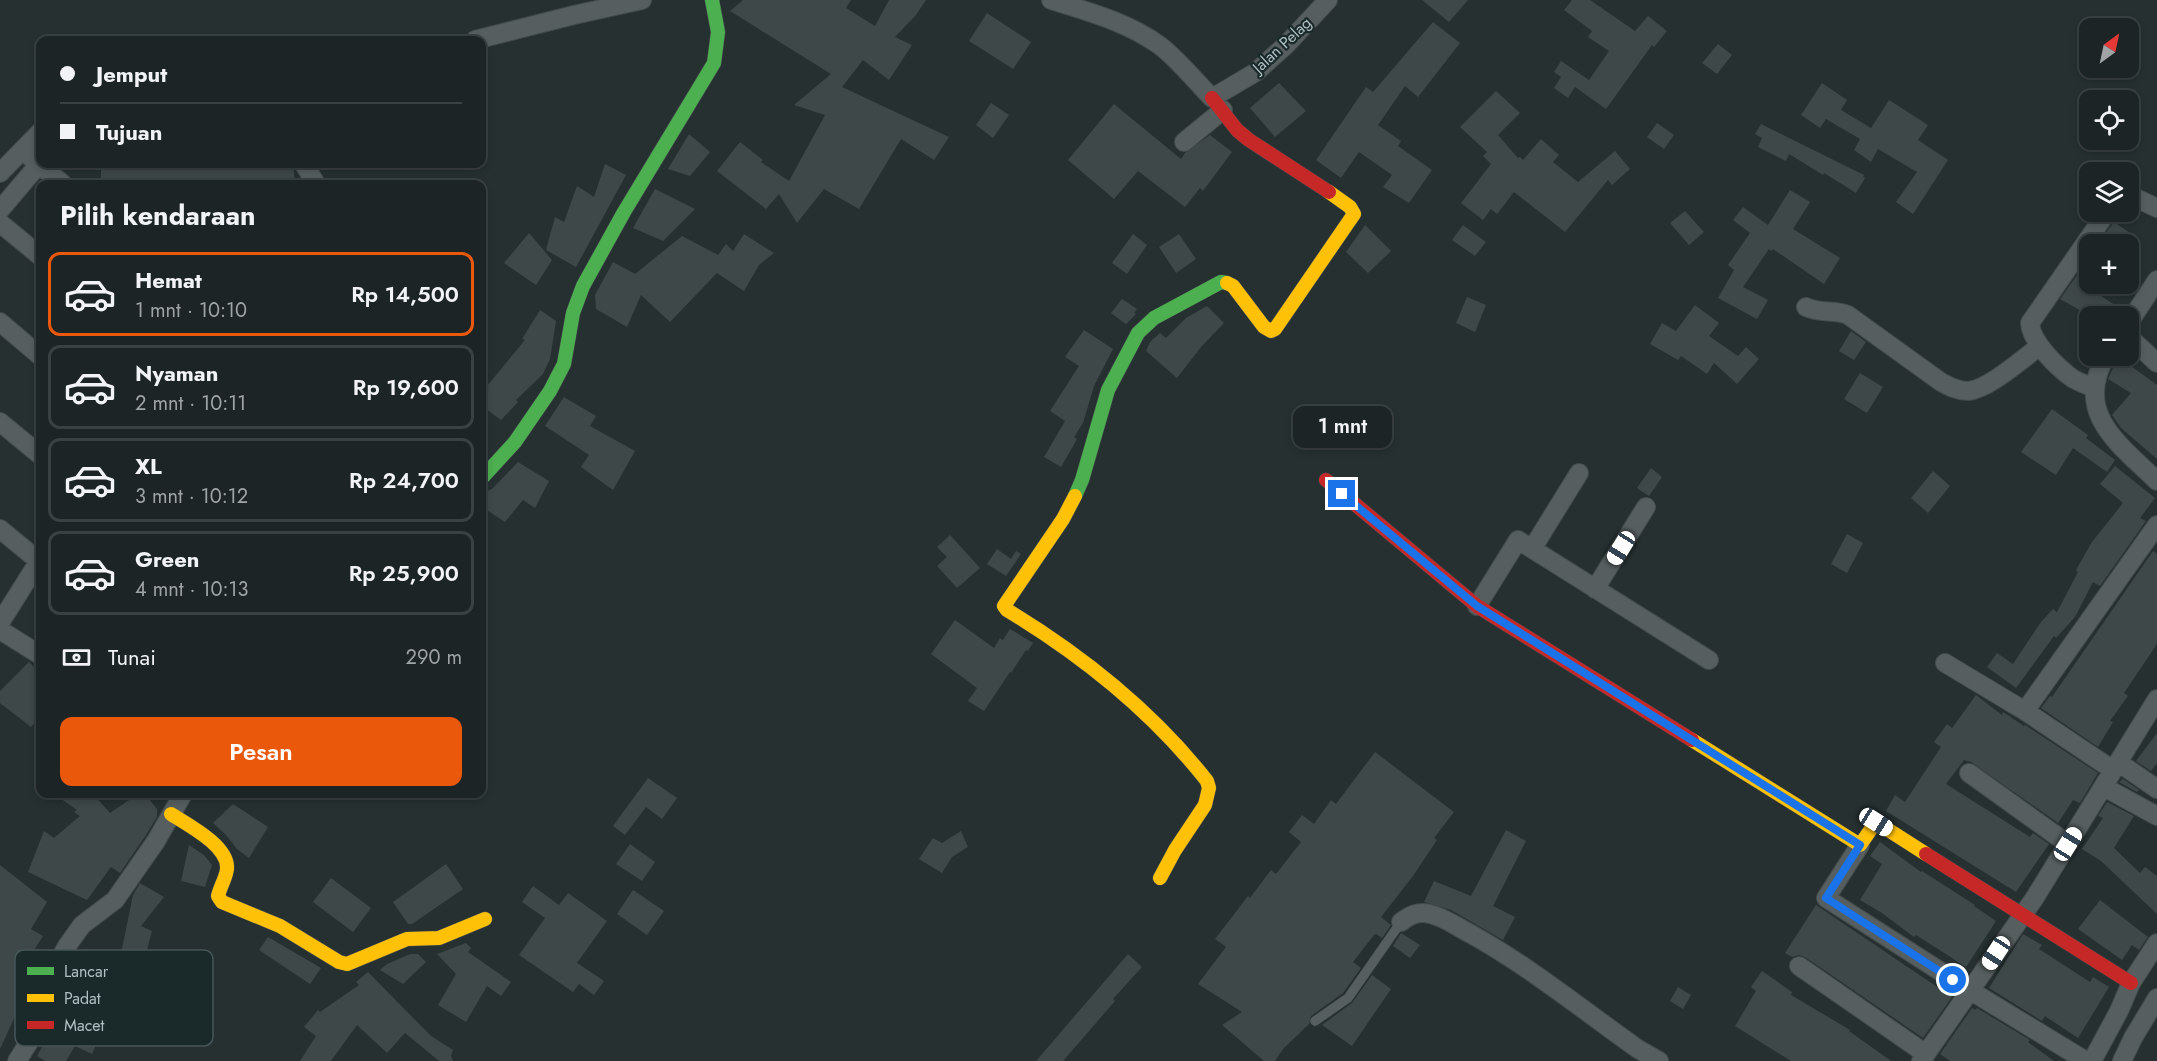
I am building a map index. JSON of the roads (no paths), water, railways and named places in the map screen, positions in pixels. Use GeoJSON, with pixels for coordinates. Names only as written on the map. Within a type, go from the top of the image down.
{"type":"FeatureCollection","features":[{"type":"Feature","properties":{"kind":"street"},"geometry":{"type":"LineString","coordinates":[[486,37],[642,0]]}},
{"type":"Feature","properties":{"kind":"street"},"geometry":{"type":"LineString","coordinates":[[486,474],[523,432],[556,380],[564,364],[578,298],[646,175],[714,63],[718,50],[719,25],[712,0]]}},
{"type":"Feature","properties":{"kind":"street"},"geometry":{"type":"LineString","coordinates":[[1051,0],[1110,19],[1135,30],[1161,46],[1249,140],[1354,211],[1353,217],[1275,329],[1271,331],[1264,327],[1233,286],[1221,282],[1154,318],[1138,333],[1108,390],[1082,480],[1074,499],[1004,606],[1105,677],[1168,735],[1207,781],[1209,788],[1205,806],[1175,850],[1160,878]]}},
{"type":"Feature","properties":{"kind":"street","name":"Jalan Pelag"},"geometry":{"type":"LineString","coordinates":[[1184,142],[1217,104],[1287,44],[1328,0]]}},
{"type":"Feature","properties":{"kind":"street"},"geometry":{"type":"LineString","coordinates":[[0,173],[36,136]]}},
{"type":"Feature","properties":{"kind":"street"},"geometry":{"type":"LineString","coordinates":[[22,151],[36,161]]}},
{"type":"Feature","properties":{"kind":"street"},"geometry":{"type":"LineString","coordinates":[[0,210],[36,167]]}},
{"type":"Feature","properties":{"kind":"street"},"geometry":{"type":"LineString","coordinates":[[45,168],[58,180]]}},
{"type":"Feature","properties":{"kind":"street"},"geometry":{"type":"LineString","coordinates":[[2139,199],[2157,208]]}},
{"type":"Feature","properties":{"kind":"street"},"geometry":{"type":"LineString","coordinates":[[2094,388],[2073,379],[2040,346],[2032,337],[2030,323],[2100,222]]}},
{"type":"Feature","properties":{"kind":"street"},"geometry":{"type":"LineString","coordinates":[[0,223],[36,253]]}},
{"type":"Feature","properties":{"kind":"street"},"geometry":{"type":"LineString","coordinates":[[2139,307],[2157,280]]}},
{"type":"Feature","properties":{"kind":"street"},"geometry":{"type":"LineString","coordinates":[[1806,307],[1817,312],[1848,315],[1941,382],[1966,391],[1989,383],[2040,346]]}},
{"type":"Feature","properties":{"kind":"street"},"geometry":{"type":"LineString","coordinates":[[0,322],[36,353]]}},
{"type":"Feature","properties":{"kind":"street"},"geometry":{"type":"LineString","coordinates":[[2139,346],[2157,363]]}},
{"type":"Feature","properties":{"kind":"street"},"geometry":{"type":"LineString","coordinates":[[2102,366],[2094,388],[2098,416],[2109,434],[2157,481]]}},
{"type":"Feature","properties":{"kind":"street"},"geometry":{"type":"LineString","coordinates":[[0,422],[36,452]]}},
{"type":"Feature","properties":{"kind":"street"},"geometry":{"type":"LineString","coordinates":[[1532,549],[1579,473]]}},
{"type":"Feature","properties":{"kind":"street"},"geometry":{"type":"LineString","coordinates":[[1326,480],[1477,606],[1860,845]]}},
{"type":"Feature","properties":{"kind":"street"},"geometry":{"type":"LineString","coordinates":[[1595,589],[1646,507]]}},
{"type":"Feature","properties":{"kind":"street"},"geometry":{"type":"LineString","coordinates":[[2025,711],[2157,525]]}},
{"type":"Feature","properties":{"kind":"street"},"geometry":{"type":"LineString","coordinates":[[0,529],[36,558]]}},
{"type":"Feature","properties":{"kind":"street"},"geometry":{"type":"LineString","coordinates":[[1477,606],[1518,540],[1709,660]]}},
{"type":"Feature","properties":{"kind":"street"},"geometry":{"type":"LineString","coordinates":[[0,623],[36,567]]}},
{"type":"Feature","properties":{"kind":"street"},"geometry":{"type":"LineString","coordinates":[[0,630],[36,652]]}},
{"type":"Feature","properties":{"kind":"street"},"geometry":{"type":"LineString","coordinates":[[1945,663],[2157,789]]}},
{"type":"Feature","properties":{"kind":"street"},"geometry":{"type":"LineString","coordinates":[[1799,966],[1923,1058],[1971,991],[2068,844],[2157,699]]}},
{"type":"Feature","properties":{"kind":"street"},"geometry":{"type":"LineString","coordinates":[[1969,773],[2068,844]]}},
{"type":"Feature","properties":{"kind":"street"},"geometry":{"type":"LineString","coordinates":[[2104,787],[2157,816]]}},
{"type":"Feature","properties":{"kind":"street"},"geometry":{"type":"LineString","coordinates":[[65,950],[82,925],[115,900],[156,841],[181,798]]}},
{"type":"Feature","properties":{"kind":"street"},"geometry":{"type":"LineString","coordinates":[[171,814],[211,841],[224,854],[227,869],[218,892],[219,900],[290,931],[339,962],[352,962],[406,939],[439,938],[485,919]]}},
{"type":"Feature","properties":{"kind":"street"},"geometry":{"type":"LineString","coordinates":[[2086,1061],[1826,898],[1876,822],[2131,983]]}},
{"type":"Feature","properties":{"kind":"street"},"geometry":{"type":"LineString","coordinates":[[1401,922],[1419,912],[1432,914],[1458,927],[1489,944],[1638,1049],[1659,1061]]}},
{"type":"Feature","properties":{"kind":"street"},"geometry":{"type":"LineString","coordinates":[[2092,1061],[2131,983],[2157,943]]}},
{"type":"Feature","properties":{"kind":"street"},"geometry":{"type":"LineString","coordinates":[[2122,1061],[2157,998]]}},
{"type":"Feature","properties":{"kind":"street"},"geometry":{"type":"LineString","coordinates":[[16,1061],[26,1046]]}},
{"type":"Feature","properties":{"kind":"lane"},"geometry":{"type":"LineString","coordinates":[[1315,1021],[1348,998],[1401,922]]}}]}
